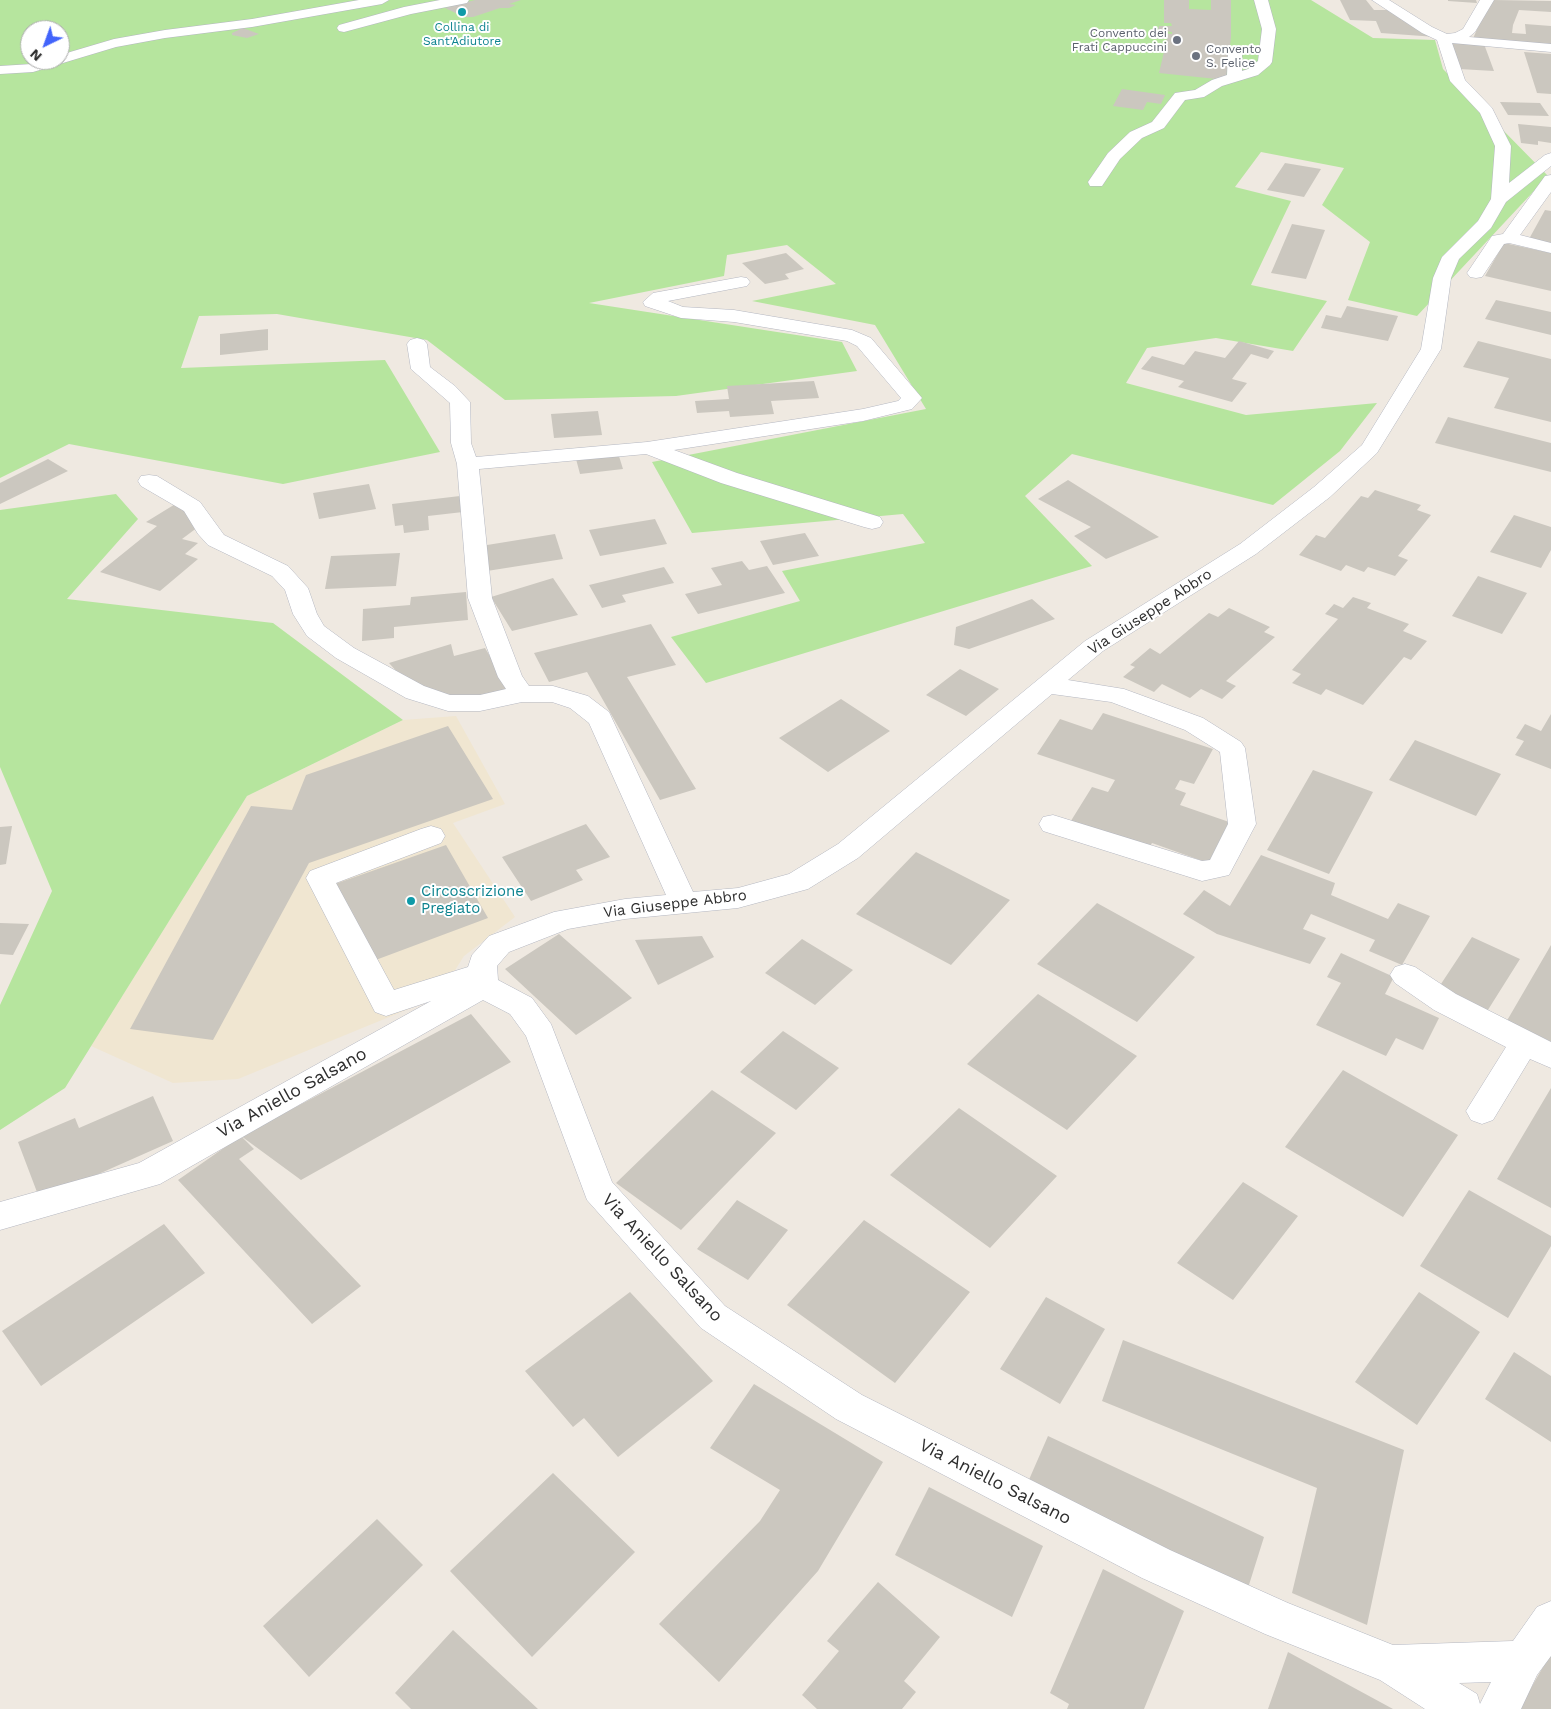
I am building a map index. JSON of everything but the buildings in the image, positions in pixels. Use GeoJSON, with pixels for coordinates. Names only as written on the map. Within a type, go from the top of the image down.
{"type":"FeatureCollection","features":[{"type":"Feature","properties":{"kind":"street"},"geometry":{"type":"LineString","coordinates":[[70,57],[122,42],[165,34],[252,23],[382,0]]}},
{"type":"Feature","properties":{"kind":"street"},"geometry":{"type":"LineString","coordinates":[[344,28],[409,10],[462,0]]}},
{"type":"Feature","properties":{"kind":"street"},"geometry":{"type":"LineString","coordinates":[[1096,182],[1114,156],[1136,135],[1158,125],[1180,96],[1199,94],[1218,83],[1253,72],[1265,62],[1269,29],[1261,0]]}},
{"type":"Feature","properties":{"kind":"street"},"geometry":{"type":"LineString","coordinates":[[1379,0],[1436,34],[1482,43],[1551,48]]}},
{"type":"Feature","properties":{"kind":"street"},"geometry":{"type":"LineString","coordinates":[[1436,34],[1458,37],[1468,32],[1487,0]]}},
{"type":"Feature","properties":{"kind":"street","name":"Via Giuseppe Abbro"},"geometry":{"type":"LineString","coordinates":[[483,980],[482,963],[499,944],[564,919],[625,910],[738,898],[798,882],[848,851],[1094,646],[1248,549],[1322,492],[1370,449],[1431,349],[1442,278],[1451,257],[1486,224],[1499,199],[1503,146],[1487,111],[1458,81],[1444,41],[1436,34],[1425,15]]}},
{"type":"Feature","properties":{"kind":"street"},"geometry":{"type":"LineString","coordinates":[[1234,78],[1235,53]]}},
{"type":"Feature","properties":{"kind":"street"},"geometry":{"type":"LineString","coordinates":[[0,70],[20,69]]}},
{"type":"Feature","properties":{"kind":"street"},"geometry":{"type":"LineString","coordinates":[[1499,199],[1549,162]]}},
{"type":"Feature","properties":{"kind":"street"},"geometry":{"type":"LineString","coordinates":[[1509,238],[1551,180]]}},
{"type":"Feature","properties":{"kind":"street"},"geometry":{"type":"LineString","coordinates":[[1531,206],[1551,210]]}},
{"type":"Feature","properties":{"kind":"street"},"geometry":{"type":"LineString","coordinates":[[1476,273],[1498,240],[1509,238],[1551,248]]}},
{"type":"Feature","properties":{"kind":"street"},"geometry":{"type":"LineString","coordinates":[[468,464],[647,448],[863,415],[906,405],[912,398],[864,342],[852,336],[734,316],[681,312],[652,302],[660,297],[741,282]]}},
{"type":"Feature","properties":{"kind":"street"},"geometry":{"type":"LineString","coordinates":[[418,344],[421,369],[460,402],[461,442],[468,464],[480,598],[510,678],[522,694]]}},
{"type":"Feature","properties":{"kind":"street"},"geometry":{"type":"LineString","coordinates":[[647,448],[728,478],[872,522]]}},
{"type":"Feature","properties":{"kind":"street"},"geometry":{"type":"LineString","coordinates":[[149,482],[192,507],[206,529],[216,540],[280,571],[296,588],[304,614],[315,631],[345,653],[415,692],[448,703],[480,703],[522,694],[553,694],[579,702],[600,718],[684,903]]}},
{"type":"Feature","properties":{"kind":"street"},"geometry":{"type":"LineString","coordinates":[[1047,685],[1115,695],[1194,724],[1232,748],[1242,824],[1219,868],[1202,871],[1053,824]]}},
{"type":"Feature","properties":{"kind":"street"},"geometry":{"type":"LineString","coordinates":[[431,836],[320,878],[386,1004],[483,980]]}},
{"type":"Feature","properties":{"kind":"street"},"geometry":{"type":"LineString","coordinates":[[1405,976],[1445,1002],[1551,1056]]}},
{"type":"Feature","properties":{"kind":"street","name":"Via Aniello Salsano"},"geometry":{"type":"LineString","coordinates":[[0,1216],[148,1174],[483,980],[521,1006],[540,1032],[599,1190],[714,1317],[849,1407],[866,1416],[1156,1564],[1279,1620],[1393,1665],[1462,1709]]}},
{"type":"Feature","properties":{"kind":"street"},"geometry":{"type":"LineString","coordinates":[[1482,1111],[1524,1042]]}},
{"type":"Feature","properties":{"kind":"street"},"geometry":{"type":"LineString","coordinates":[[1499,1709],[1523,1661],[1551,1621]]}},
{"type":"Feature","properties":{"kind":"street","name":"Via Aniello Salsano"},"geometry":{"type":"LineString","coordinates":[[1393,1665],[1523,1661]]}},
{"type":"Feature","properties":{"kind":"shaded area"},"geometry":{"type":"Polygon","coordinates":[[[456,716],[505,804],[453,823],[515,917],[464,956],[438,997],[238,1079],[173,1083],[91,1046],[247,796],[403,720],[456,716]]]}},
{"type":"Feature","properties":{"kind":"green space"},"geometry":{"type":"Polygon","coordinates":[[[0,0],[1311,0],[1373,38],[1435,40],[1443,69],[1548,176],[1417,316],[1348,300],[1370,242],[1322,205],[1344,168],[1261,152],[1235,187],[1291,201],[1251,285],[1327,301],[1293,351],[1216,338],[1147,348],[1126,383],[1246,415],[1377,403],[1340,451],[1273,505],[1072,454],[1025,496],[1092,566],[706,683],[671,637],[800,601],[782,571],[925,543],[903,514],[692,533],[652,462],[926,409],[875,325],[752,301],[836,284],[787,245],[727,255],[724,276],[589,303],[842,342],[857,371],[676,396],[505,400],[427,340],[277,314],[199,316],[181,368],[385,360],[440,452],[283,484],[69,444],[0,478],[0,0]]]}},
{"type":"Feature","properties":{"kind":"green space"},"geometry":{"type":"Polygon","coordinates":[[[116,494],[138,519],[67,599],[273,623],[403,720],[247,796],[65,1088],[0,1130],[0,1005],[52,891],[0,767],[0,510],[116,494]]]}},
{"type":"Feature","properties":{"kind":"place","name":"Collina di Sant'Adiutore"},"geometry":{"type":"Point","coordinates":[462,12]}},
{"type":"Feature","properties":{"kind":"place","name":"Convento dei Frati Cappuccini"},"geometry":{"type":"Point","coordinates":[1177,40]}},
{"type":"Feature","properties":{"kind":"place","name":"Convento S. Felice"},"geometry":{"type":"Point","coordinates":[1196,56]}},
{"type":"Feature","properties":{"kind":"place","name":"Circoscrizione Pregiato"},"geometry":{"type":"Point","coordinates":[411,901]}}]}
